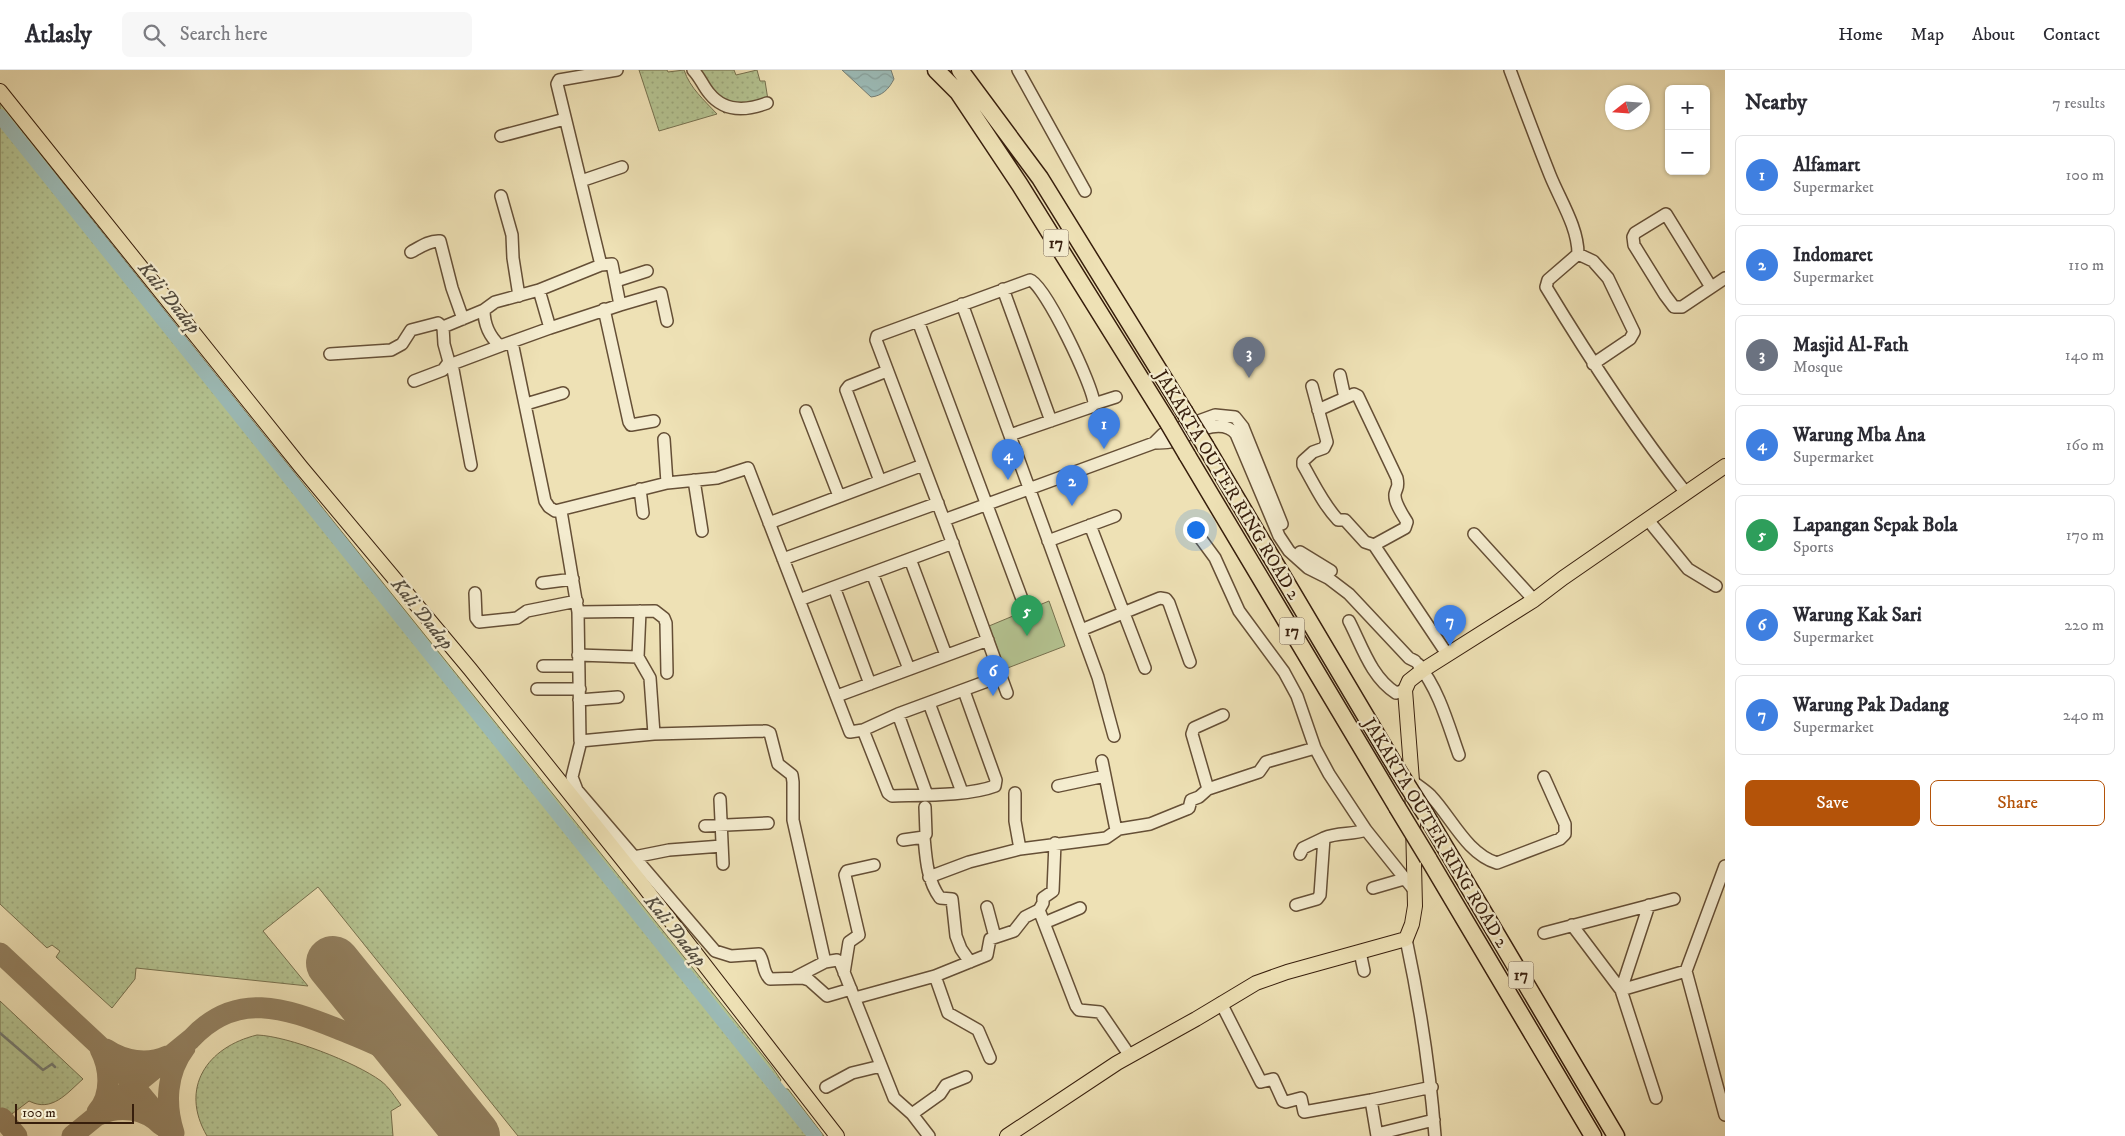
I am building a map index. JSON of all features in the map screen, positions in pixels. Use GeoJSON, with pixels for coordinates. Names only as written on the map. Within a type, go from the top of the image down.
{"type":"FeatureCollection","features":[{"type":"Feature","properties":{"kind":"highway","name":"JAKARTA OUTER RING ROAD 2"},"geometry":{"type":"LineString","coordinates":[[936,70],[958,92],[1020,185],[1167,422],[1593,1136]]}},
{"type":"Feature","properties":{"kind":"highway","name":"JAKARTA OUTER RING ROAD 2"},"geometry":{"type":"LineString","coordinates":[[960,70],[968,78],[1040,178],[1184,411],[1616,1136]]}},
{"type":"Feature","properties":{"kind":"main road"},"geometry":{"type":"LineString","coordinates":[[0,91],[301,467],[470,669],[642,884],[837,1136]]}},
{"type":"Feature","properties":{"kind":"main road"},"geometry":{"type":"LineString","coordinates":[[1007,1136],[1130,1056],[1256,983],[1279,974],[1406,940],[1412,924],[1415,906],[1412,781],[1405,690],[1419,665],[1447,654],[1534,600],[1725,466]]}},
{"type":"Feature","properties":{"kind":"street"},"geometry":{"type":"LineString","coordinates":[[601,265],[557,82],[587,73],[617,70]]}},
{"type":"Feature","properties":{"kind":"street"},"geometry":{"type":"LineString","coordinates":[[693,70],[718,103],[737,109],[751,109],[767,103]]}},
{"type":"Feature","properties":{"kind":"street"},"geometry":{"type":"LineString","coordinates":[[1018,70],[1085,191]]}},
{"type":"Feature","properties":{"kind":"street"},"geometry":{"type":"LineString","coordinates":[[1510,70],[1550,176],[1576,234],[1578,254]]}},
{"type":"Feature","properties":{"kind":"street"},"geometry":{"type":"LineString","coordinates":[[501,136],[565,119]]}},
{"type":"Feature","properties":{"kind":"street"},"geometry":{"type":"LineString","coordinates":[[581,181],[622,167]]}},
{"type":"Feature","properties":{"kind":"street"},"geometry":{"type":"LineString","coordinates":[[501,196],[512,235],[513,258],[519,296]]}},
{"type":"Feature","properties":{"kind":"street"},"geometry":{"type":"LineString","coordinates":[[1711,287],[1666,214],[1635,233],[1634,245],[1674,307],[1682,306],[1725,278]]}},
{"type":"Feature","properties":{"kind":"street"},"geometry":{"type":"LineString","coordinates":[[411,252],[425,244],[437,240],[440,241],[452,288],[463,319]]}},
{"type":"Feature","properties":{"kind":"street"},"geometry":{"type":"LineString","coordinates":[[1578,254],[1548,280],[1546,287],[1593,364],[1646,442],[1686,493]]}},
{"type":"Feature","properties":{"kind":"street"},"geometry":{"type":"LineString","coordinates":[[1578,254],[1593,261],[1608,278],[1634,332],[1630,339],[1593,364]]}},
{"type":"Feature","properties":{"kind":"street"},"geometry":{"type":"LineString","coordinates":[[443,327],[484,310],[494,302],[539,290],[601,265],[612,264],[620,305]]}},
{"type":"Feature","properties":{"kind":"street"},"geometry":{"type":"LineString","coordinates":[[616,281],[647,271]]}},
{"type":"Feature","properties":{"kind":"street"},"geometry":{"type":"LineString","coordinates":[[1007,694],[938,502],[876,338],[918,320],[1030,280],[1038,285],[1066,333],[1094,404]]}},
{"type":"Feature","properties":{"kind":"street"},"geometry":{"type":"LineString","coordinates":[[1003,289],[1051,421]]}},
{"type":"Feature","properties":{"kind":"street"},"geometry":{"type":"LineString","coordinates":[[539,290],[550,328]]}},
{"type":"Feature","properties":{"kind":"street"},"geometry":{"type":"LineString","coordinates":[[414,381],[443,370],[450,363],[604,309],[661,292],[667,321]]}},
{"type":"Feature","properties":{"kind":"street"},"geometry":{"type":"LineString","coordinates":[[962,304],[1098,677],[1114,736]]}},
{"type":"Feature","properties":{"kind":"street"},"geometry":{"type":"LineString","coordinates":[[604,309],[628,422],[632,425],[654,421]]}},
{"type":"Feature","properties":{"kind":"street"},"geometry":{"type":"LineString","coordinates":[[484,310],[484,319],[488,332],[500,346]]}},
{"type":"Feature","properties":{"kind":"street"},"geometry":{"type":"LineString","coordinates":[[918,320],[1022,599]]}},
{"type":"Feature","properties":{"kind":"street"},"geometry":{"type":"LineString","coordinates":[[330,354],[392,350],[402,344],[411,330],[438,323],[441,324],[471,464]]}},
{"type":"Feature","properties":{"kind":"street"},"geometry":{"type":"LineString","coordinates":[[512,342],[545,501],[555,511],[667,483],[717,478],[748,468],[850,732],[863,730],[898,714],[1001,676]]}},
{"type":"Feature","properties":{"kind":"street"},"geometry":{"type":"LineString","coordinates":[[880,481],[846,390],[849,386],[888,371]]}},
{"type":"Feature","properties":{"kind":"street"},"geometry":{"type":"LineString","coordinates":[[1340,375],[1346,398]]}},
{"type":"Feature","properties":{"kind":"street"},"geometry":{"type":"LineString","coordinates":[[1312,386],[1318,410],[1327,442],[1324,448],[1313,452],[1303,461],[1303,465],[1320,498],[1338,520],[1345,520],[1364,542],[1374,544],[1405,528],[1406,522],[1396,502],[1395,494],[1399,487],[1397,478],[1358,396],[1354,394],[1318,410]]}},
{"type":"Feature","properties":{"kind":"street"},"geometry":{"type":"LineString","coordinates":[[526,404],[563,393]]}},
{"type":"Feature","properties":{"kind":"street"},"geometry":{"type":"LineString","coordinates":[[1010,435],[1116,397]]}},
{"type":"Feature","properties":{"kind":"street"},"geometry":{"type":"LineString","coordinates":[[806,411],[839,496]]}},
{"type":"Feature","properties":{"kind":"street"},"geometry":{"type":"LineString","coordinates":[[944,520],[1154,444],[1163,434],[1215,415],[1235,417],[1243,427],[1284,530],[1295,548],[1307,558],[1332,572],[1354,588],[1413,654],[1446,717],[1459,755]]}},
{"type":"Feature","properties":{"kind":"street"},"geometry":{"type":"LineString","coordinates":[[664,439],[667,483]]}},
{"type":"Feature","properties":{"kind":"street"},"geometry":{"type":"LineString","coordinates":[[769,523],[923,465]]}},
{"type":"Feature","properties":{"kind":"street"},"geometry":{"type":"LineString","coordinates":[[694,480],[702,532]]}},
{"type":"Feature","properties":{"kind":"street"},"geometry":{"type":"LineString","coordinates":[[640,489],[643,513]]}},
{"type":"Feature","properties":{"kind":"street"},"geometry":{"type":"LineString","coordinates":[[784,559],[938,502]]}},
{"type":"Feature","properties":{"kind":"street"},"geometry":{"type":"LineString","coordinates":[[561,511],[577,606],[580,695],[578,739],[581,741],[573,782],[577,790],[714,951],[731,956],[759,954],[763,960],[764,970],[770,979],[796,977],[809,980],[820,992],[827,996],[853,994],[934,976],[987,956],[990,939],[1014,931],[1025,916],[1039,910],[1045,895],[1053,891],[1055,844]]}},
{"type":"Feature","properties":{"kind":"street"},"geometry":{"type":"LineString","coordinates":[[1048,541],[1115,516]]}},
{"type":"Feature","properties":{"kind":"street"},"geometry":{"type":"LineString","coordinates":[[1648,520],[1688,569],[1716,586]]}},
{"type":"Feature","properties":{"kind":"street"},"geometry":{"type":"LineString","coordinates":[[1090,525],[1145,668]]}},
{"type":"Feature","properties":{"kind":"street"},"geometry":{"type":"LineString","coordinates":[[1474,534],[1534,600]]}},
{"type":"Feature","properties":{"kind":"street"},"geometry":{"type":"LineString","coordinates":[[1201,539],[1215,558],[1239,611],[1284,672],[1297,696],[1314,748],[1366,830],[1414,890]]}},
{"type":"Feature","properties":{"kind":"street"},"geometry":{"type":"LineString","coordinates":[[799,600],[953,543]]}},
{"type":"Feature","properties":{"kind":"street"},"geometry":{"type":"LineString","coordinates":[[1374,544],[1447,654]]}},
{"type":"Feature","properties":{"kind":"street"},"geometry":{"type":"LineString","coordinates":[[910,559],[946,656]]}},
{"type":"Feature","properties":{"kind":"street"},"geometry":{"type":"LineString","coordinates":[[872,573],[909,669]]}},
{"type":"Feature","properties":{"kind":"street"},"geometry":{"type":"LineString","coordinates":[[542,583],[573,579]]}},
{"type":"Feature","properties":{"kind":"street"},"geometry":{"type":"LineString","coordinates":[[834,587],[870,684]]}},
{"type":"Feature","properties":{"kind":"street"},"geometry":{"type":"LineString","coordinates":[[475,593],[476,618],[479,622],[517,618],[527,610],[577,606],[655,611],[664,618],[666,623],[667,673]]}},
{"type":"Feature","properties":{"kind":"street"},"geometry":{"type":"LineString","coordinates":[[1081,630],[1160,598],[1166,599],[1190,662]]}},
{"type":"Feature","properties":{"kind":"street"},"geometry":{"type":"LineString","coordinates":[[640,611],[638,657],[647,672],[651,684],[654,734]]}},
{"type":"Feature","properties":{"kind":"street"},"geometry":{"type":"LineString","coordinates":[[1349,621],[1366,658],[1379,677],[1396,693],[1405,690]]}},
{"type":"Feature","properties":{"kind":"street"},"geometry":{"type":"LineString","coordinates":[[836,696],[988,640]]}},
{"type":"Feature","properties":{"kind":"street"},"geometry":{"type":"LineString","coordinates":[[543,666],[578,661],[638,657]]}},
{"type":"Feature","properties":{"kind":"street"},"geometry":{"type":"LineString","coordinates":[[537,689],[580,695],[618,697]]}},
{"type":"Feature","properties":{"kind":"street"},"geometry":{"type":"LineString","coordinates":[[863,730],[888,794],[892,796],[926,801],[995,786],[996,780],[964,691]]}},
{"type":"Feature","properties":{"kind":"street"},"geometry":{"type":"LineString","coordinates":[[929,702],[962,792]]}},
{"type":"Feature","properties":{"kind":"street"},"geometry":{"type":"LineString","coordinates":[[898,714],[926,801],[927,830],[924,837],[927,870],[940,898],[952,899],[956,936],[961,949],[970,962]]}},
{"type":"Feature","properties":{"kind":"street"},"geometry":{"type":"LineString","coordinates":[[1208,789],[1192,734],[1194,728],[1223,715]]}},
{"type":"Feature","properties":{"kind":"street"},"geometry":{"type":"LineString","coordinates":[[581,741],[702,731],[766,731],[770,733],[778,764],[792,775],[794,782],[793,820],[825,962]]}},
{"type":"Feature","properties":{"kind":"street"},"geometry":{"type":"LineString","coordinates":[[930,877],[969,862],[1020,849],[1106,838],[1116,830],[1124,827],[1150,824],[1189,808],[1191,800],[1208,789],[1259,772],[1266,762],[1314,748]]}},
{"type":"Feature","properties":{"kind":"street"},"geometry":{"type":"LineString","coordinates":[[1102,761],[1116,830]]}},
{"type":"Feature","properties":{"kind":"street"},"geometry":{"type":"LineString","coordinates":[[1058,786],[1105,776]]}},
{"type":"Feature","properties":{"kind":"street"},"geometry":{"type":"LineString","coordinates":[[1412,781],[1431,796],[1464,838],[1480,854],[1490,861],[1497,863],[1560,839],[1565,834],[1565,824],[1544,776]]}},
{"type":"Feature","properties":{"kind":"street"},"geometry":{"type":"LineString","coordinates":[[1015,793],[1014,822],[1020,849]]}},
{"type":"Feature","properties":{"kind":"street"},"geometry":{"type":"LineString","coordinates":[[720,799],[723,864]]}},
{"type":"Feature","properties":{"kind":"street"},"geometry":{"type":"LineString","coordinates":[[705,826],[768,823]]}},
{"type":"Feature","properties":{"kind":"street"},"geometry":{"type":"LineString","coordinates":[[1300,854],[1303,848],[1324,838],[1345,833],[1357,834],[1366,830]]}},
{"type":"Feature","properties":{"kind":"street"},"geometry":{"type":"LineString","coordinates":[[903,840],[924,837]]}},
{"type":"Feature","properties":{"kind":"street"},"geometry":{"type":"LineString","coordinates":[[1296,905],[1317,898],[1320,895],[1324,838]]}},
{"type":"Feature","properties":{"kind":"street"},"geometry":{"type":"LineString","coordinates":[[634,857],[669,850],[722,846]]}},
{"type":"Feature","properties":{"kind":"street"},"geometry":{"type":"LineString","coordinates":[[844,973],[849,942],[859,935],[845,875],[847,871],[874,865]]}},
{"type":"Feature","properties":{"kind":"street"},"geometry":{"type":"LineString","coordinates":[[1725,866],[1686,971],[1725,1115]]}},
{"type":"Feature","properties":{"kind":"street"},"geometry":{"type":"LineString","coordinates":[[1373,888],[1404,879]]}},
{"type":"Feature","properties":{"kind":"street"},"geometry":{"type":"LineString","coordinates":[[1544,933],[1674,899]]}},
{"type":"Feature","properties":{"kind":"street"},"geometry":{"type":"LineString","coordinates":[[1621,990],[1649,905]]}},
{"type":"Feature","properties":{"kind":"street"},"geometry":{"type":"LineString","coordinates":[[987,907],[995,937]]}},
{"type":"Feature","properties":{"kind":"street"},"geometry":{"type":"LineString","coordinates":[[1044,923],[1080,908]]}},
{"type":"Feature","properties":{"kind":"street"},"geometry":{"type":"LineString","coordinates":[[1039,910],[1076,1006],[1079,1010],[1100,1012],[1130,1056]]}},
{"type":"Feature","properties":{"kind":"street"},"geometry":{"type":"LineString","coordinates":[[1572,925],[1621,990],[1656,1098]]}},
{"type":"Feature","properties":{"kind":"street"},"geometry":{"type":"LineString","coordinates":[[1406,940],[1418,994],[1432,1086],[1435,1136]]}},
{"type":"Feature","properties":{"kind":"street"},"geometry":{"type":"LineString","coordinates":[[1360,952],[1364,971]]}},
{"type":"Feature","properties":{"kind":"street"},"geometry":{"type":"LineString","coordinates":[[796,977],[825,962],[837,960],[853,994],[894,1098],[912,1114],[929,1136]]}},
{"type":"Feature","properties":{"kind":"street"},"geometry":{"type":"LineString","coordinates":[[1621,990],[1686,971]]}},
{"type":"Feature","properties":{"kind":"street"},"geometry":{"type":"LineString","coordinates":[[934,976],[948,1013],[978,1030],[990,1058]]}},
{"type":"Feature","properties":{"kind":"street"},"geometry":{"type":"LineString","coordinates":[[1221,1003],[1261,1082],[1273,1078],[1284,1102],[1301,1098],[1306,1112],[1432,1086]]}},
{"type":"Feature","properties":{"kind":"street"},"geometry":{"type":"LineString","coordinates":[[826,1087],[852,1073],[880,1066]]}},
{"type":"Feature","properties":{"kind":"street"},"geometry":{"type":"LineString","coordinates":[[912,1114],[940,1094],[946,1085],[966,1076]]}},
{"type":"Feature","properties":{"kind":"street"},"geometry":{"type":"LineString","coordinates":[[1370,1100],[1377,1135],[1434,1120]]}},
{"type":"Feature","properties":{"kind":"green space"},"geometry":{"type":"Polygon","coordinates":[[[639,70],[667,70],[668,72],[684,70],[702,99],[717,114],[659,131],[639,70]]]}},
{"type":"Feature","properties":{"kind":"green space"},"geometry":{"type":"Polygon","coordinates":[[[690,70],[734,70],[736,75],[757,70],[760,81],[765,81],[768,100],[724,113],[690,70]]]}},
{"type":"Feature","properties":{"kind":"green space"},"geometry":{"type":"Polygon","coordinates":[[[0,103],[772,1067],[781,1080],[778,1084],[782,1089],[788,1089],[824,1136],[518,1136],[318,887],[263,931],[308,986],[136,968],[135,979],[112,1008],[56,957],[60,951],[52,945],[47,948],[0,904],[0,103]]]}},
{"type":"Feature","properties":{"kind":"green space"},"geometry":{"type":"Polygon","coordinates":[[[1049,601],[1065,646],[1005,669],[989,626],[1049,601]]]}},
{"type":"Feature","properties":{"kind":"green space"},"geometry":{"type":"Polygon","coordinates":[[[0,1001],[83,1079],[59,1100],[45,1105],[29,1101],[0,1123],[0,1001]]]}},
{"type":"Feature","properties":{"kind":"green space"},"geometry":{"type":"Polygon","coordinates":[[[257,1035],[286,1040],[321,1051],[355,1066],[381,1081],[401,1105],[391,1111],[393,1136],[207,1136],[199,1118],[196,1102],[197,1086],[203,1072],[224,1049],[239,1041],[257,1035]]]}},
{"type":"Feature","properties":{"kind":"water"},"geometry":{"type":"Polygon","coordinates":[[[842,70],[891,70],[894,79],[885,91],[871,97],[842,70]]]}},
{"type":"Feature","properties":{"kind":"waterway","name":"Kali Dadap"},"geometry":{"type":"LineString","coordinates":[[0,116],[815,1136]]}},
{"type":"Feature","properties":{"kind":"waterway"},"geometry":{"type":"LineString","coordinates":[[0,1033],[43,1070],[52,1064],[55,1067]]}},
{"type":"Feature","properties":{"kind":"taxiway"},"geometry":{"type":"LineString","coordinates":[[0,953],[105,1051],[149,1104],[171,1136]]}},
{"type":"Feature","properties":{"kind":"taxiway"},"geometry":{"type":"LineString","coordinates":[[72,1136],[208,1024],[226,1014],[243,1009],[262,1008],[280,1010],[318,1021],[363,1039],[395,1056],[439,1094]]}},
{"type":"Feature","properties":{"kind":"taxiway"},"geometry":{"type":"LineString","coordinates":[[174,1133],[169,1111],[169,1089],[174,1068],[185,1048]]}},
{"type":"Feature","properties":{"kind":"taxiway"},"geometry":{"type":"LineString","coordinates":[[97,1112],[105,1098],[108,1081],[106,1064],[100,1049]]}},
{"type":"Feature","properties":{"kind":"taxiway"},"geometry":{"type":"LineString","coordinates":[[106,1049],[128,1059],[144,1061],[167,1056]]}},
{"type":"Feature","properties":{"kind":"taxiway"},"geometry":{"type":"LineString","coordinates":[[441,1097],[450,1115],[450,1136]]}},
{"type":"Feature","properties":{"kind":"taxiway"},"geometry":{"type":"LineString","coordinates":[[99,1115],[115,1110],[132,1110],[148,1115],[161,1125]]}},
{"type":"Feature","properties":{"kind":"taxiway"},"geometry":{"type":"LineString","coordinates":[[2,1118],[17,1136]]}},
{"type":"Feature","properties":{"kind":"runway"},"geometry":{"type":"LineString","coordinates":[[333,963],[473,1136]]}},
{"type":"Feature","properties":{"kind":"place","name":"Masjid Al-Fath"},"geometry":{"type":"Point","coordinates":[1249,378]}},
{"type":"Feature","properties":{"kind":"place","name":"Alfamart"},"geometry":{"type":"Point","coordinates":[1104,449]}},
{"type":"Feature","properties":{"kind":"place","name":"Warung Mba Ana"},"geometry":{"type":"Point","coordinates":[1008,480]}},
{"type":"Feature","properties":{"kind":"place","name":"Indomaret"},"geometry":{"type":"Point","coordinates":[1072,506]}},
{"type":"Feature","properties":{"kind":"place","name":"Lapangan Sepak Bola"},"geometry":{"type":"Point","coordinates":[1027,636]}},
{"type":"Feature","properties":{"kind":"place","name":"Warung Pak Dadang"},"geometry":{"type":"Point","coordinates":[1450,646]}},
{"type":"Feature","properties":{"kind":"place","name":"Warung Kak Sari"},"geometry":{"type":"Point","coordinates":[993,696]}}]}
